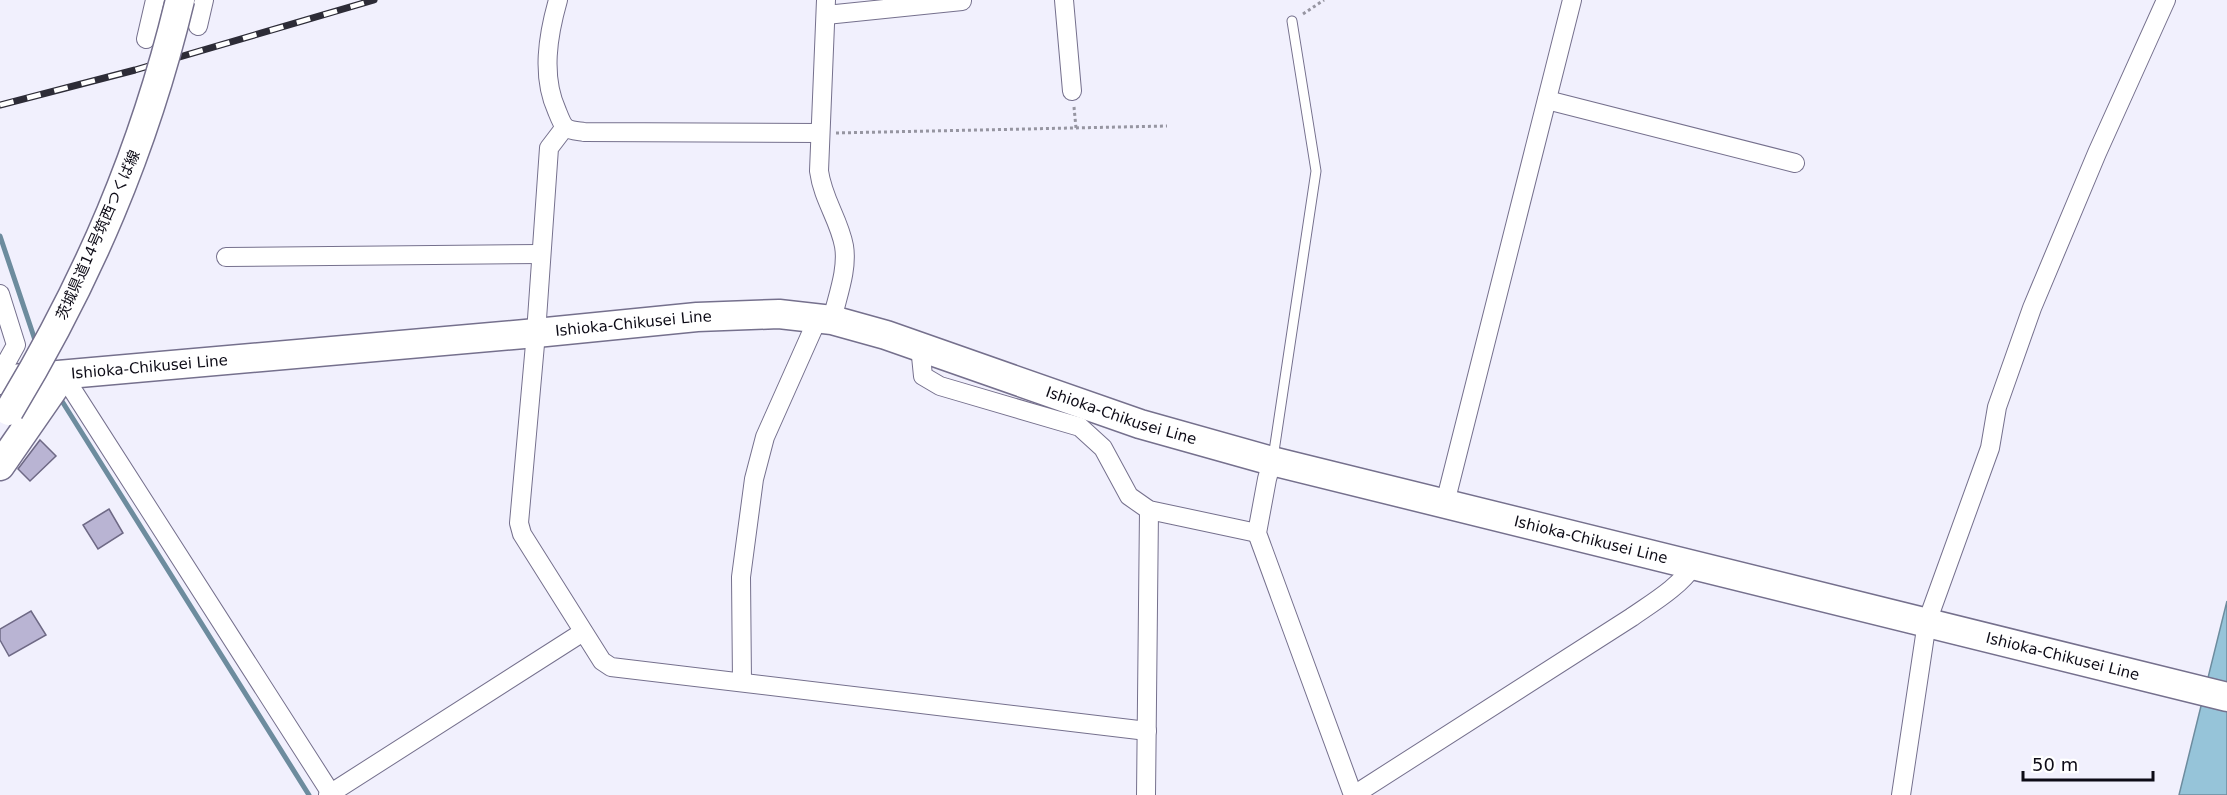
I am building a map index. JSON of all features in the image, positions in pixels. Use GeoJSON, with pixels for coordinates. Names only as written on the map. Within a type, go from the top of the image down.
{"type":"FeatureCollection","features":[{"type":"Feature","properties":{"kind":"main road","name":"茨城県道14号筑西つくば線"},"geometry":{"type":"LineString","coordinates":[[4,417],[63,316],[120,192],[153,100],[180,0]]}},
{"type":"Feature","properties":{"kind":"main road","name":"Ishioka-Chikusei Line"},"geometry":{"type":"LineString","coordinates":[[0,380],[739,315],[779,314],[825,319],[920,346],[1140,424],[1272,460],[2227,697]]}},
{"type":"Feature","properties":{"kind":"main road"},"geometry":{"type":"LineString","coordinates":[[0,466],[63,375]]}},
{"type":"Feature","properties":{"kind":"street"},"geometry":{"type":"LineString","coordinates":[[146,39],[155,0]]}},
{"type":"Feature","properties":{"kind":"street"},"geometry":{"type":"LineString","coordinates":[[198,26],[204,0]]}},
{"type":"Feature","properties":{"kind":"street"},"geometry":{"type":"LineString","coordinates":[[558,0],[550,28],[548,85],[552,100],[565,127],[584,132],[819,133]]}},
{"type":"Feature","properties":{"kind":"street"},"geometry":{"type":"LineString","coordinates":[[1064,0],[1072,91]]}},
{"type":"Feature","properties":{"kind":"street"},"geometry":{"type":"LineString","coordinates":[[1445,503],[1572,0]]}},
{"type":"Feature","properties":{"kind":"street"},"geometry":{"type":"LineString","coordinates":[[1901,795],[1927,622],[1990,448],[1997,407],[2032,308],[2097,153],[2166,0]]}},
{"type":"Feature","properties":{"kind":"street"},"geometry":{"type":"LineString","coordinates":[[742,681],[741,577],[754,479],[765,437],[825,319],[845,260],[840,230],[822,188],[819,133],[826,8],[962,1]]}},
{"type":"Feature","properties":{"kind":"street"},"geometry":{"type":"LineString","coordinates":[[1547,100],[1795,163]]}},
{"type":"Feature","properties":{"kind":"street"},"geometry":{"type":"LineString","coordinates":[[565,127],[549,148],[519,523],[522,534],[602,661],[611,666],[1147,731]]}},
{"type":"Feature","properties":{"kind":"street"},"geometry":{"type":"LineString","coordinates":[[226,257],[540,254]]}},
{"type":"Feature","properties":{"kind":"street"},"geometry":{"type":"LineString","coordinates":[[0,294],[16,345],[0,374]]}},
{"type":"Feature","properties":{"kind":"street"},"geometry":{"type":"LineString","coordinates":[[920,346],[923,376],[940,386],[1080,427],[1103,448],[1129,496],[1149,510],[1257,533]]}},
{"type":"Feature","properties":{"kind":"street"},"geometry":{"type":"LineString","coordinates":[[63,375],[330,794],[583,632]]}},
{"type":"Feature","properties":{"kind":"street"},"geometry":{"type":"LineString","coordinates":[[1272,460],[1266,479],[1257,533],[1354,795],[1632,617],[1673,589],[1687,576],[1695,564]]}},
{"type":"Feature","properties":{"kind":"street"},"geometry":{"type":"LineString","coordinates":[[1146,795],[1149,510]]}},
{"type":"Feature","properties":{"kind":"lane"},"geometry":{"type":"LineString","coordinates":[[1272,460],[1316,171],[1292,21]]}},
{"type":"Feature","properties":{"kind":"path"},"geometry":{"type":"LineString","coordinates":[[1292,21],[1324,0]]}},
{"type":"Feature","properties":{"kind":"path"},"geometry":{"type":"LineString","coordinates":[[819,133],[1167,126]]}},
{"type":"Feature","properties":{"kind":"water"},"geometry":{"type":"Polygon","coordinates":[[[2227,601],[2227,795],[2179,795],[2227,601]]]}},
{"type":"Feature","properties":{"kind":"building"},"geometry":{"type":"Polygon","coordinates":[[[40,440],[56,456],[30,481],[18,469],[40,440]]]}},
{"type":"Feature","properties":{"kind":"building"},"geometry":{"type":"Polygon","coordinates":[[[109,509],[123,533],[98,549],[83,525],[109,509]]]}},
{"type":"Feature","properties":{"kind":"building"},"geometry":{"type":"Polygon","coordinates":[[[31,611],[46,635],[9,656],[0,640],[0,629],[31,611]]]}},
{"type":"Feature","properties":{"kind":"waterway"},"geometry":{"type":"LineString","coordinates":[[0,236],[36,343]]}},
{"type":"Feature","properties":{"kind":"waterway"},"geometry":{"type":"LineString","coordinates":[[60,398],[309,795]]}},
{"type":"Feature","properties":{"kind":"railway"},"geometry":{"type":"LineString","coordinates":[[0,105],[135,70],[374,0]]}}]}
